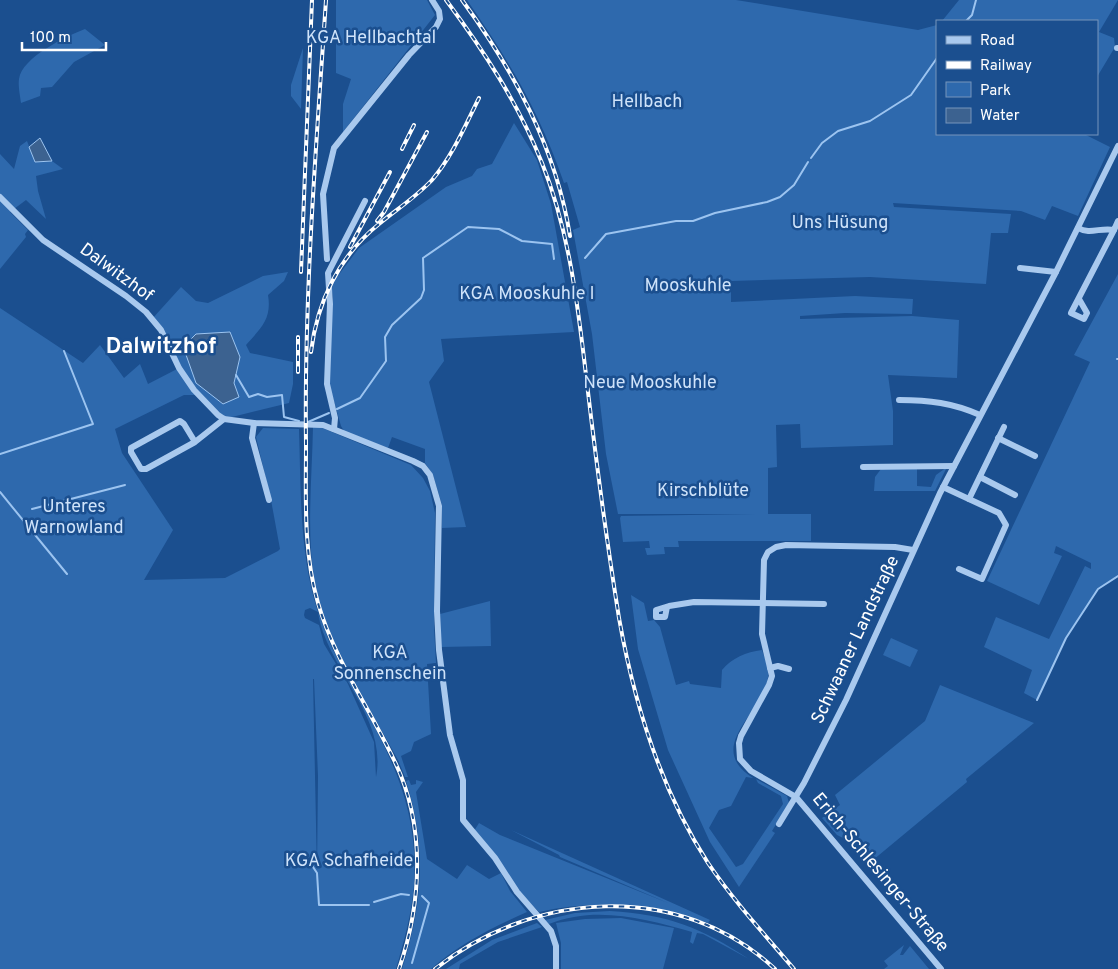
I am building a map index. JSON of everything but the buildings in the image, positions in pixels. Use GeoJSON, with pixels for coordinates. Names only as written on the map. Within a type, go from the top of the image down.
{"type":"FeatureCollection","features":[{"type":"Feature","properties":{"kind":"street"},"geometry":{"type":"LineString","coordinates":[[327,258],[323,194],[334,148],[409,55],[436,27],[440,19],[439,11],[432,0]]}},
{"type":"Feature","properties":{"kind":"street","name":"Schwaaner Landstraße"},"geometry":{"type":"LineString","coordinates":[[779,824],[796,797],[875,640],[913,550],[943,487],[1056,272],[1118,146]]}},
{"type":"Feature","properties":{"kind":"street","name":"Dalwitzhof"},"geometry":{"type":"LineString","coordinates":[[0,197],[43,240],[126,296],[146,312],[161,330],[179,368],[194,390],[210,408],[224,419]]}},
{"type":"Feature","properties":{"kind":"street"},"geometry":{"type":"LineString","coordinates":[[334,429],[335,418],[328,393],[327,375],[330,304],[328,273],[365,201]]}},
{"type":"Feature","properties":{"kind":"street"},"geometry":{"type":"LineString","coordinates":[[1078,299],[1118,221]]}},
{"type":"Feature","properties":{"kind":"street"},"geometry":{"type":"LineString","coordinates":[[1078,228],[1086,232],[1105,228],[1114,230]]}},
{"type":"Feature","properties":{"kind":"street"},"geometry":{"type":"LineString","coordinates":[[1020,268],[1056,272]]}},
{"type":"Feature","properties":{"kind":"street"},"geometry":{"type":"LineString","coordinates":[[899,400],[936,400],[963,407],[980,415]]}},
{"type":"Feature","properties":{"kind":"street"},"geometry":{"type":"LineString","coordinates":[[194,442],[184,424],[180,421],[131,448],[131,452],[141,469],[146,469],[194,442],[224,419],[254,423],[312,424],[334,429],[420,464],[430,475],[440,517],[437,611],[440,666],[450,735],[463,780],[463,820],[495,858],[516,892],[551,931],[556,946],[556,969]]}},
{"type":"Feature","properties":{"kind":"street"},"geometry":{"type":"LineString","coordinates":[[254,423],[252,438],[269,500]]}},
{"type":"Feature","properties":{"kind":"street"},"geometry":{"type":"LineString","coordinates":[[969,499],[1004,427]]}},
{"type":"Feature","properties":{"kind":"street"},"geometry":{"type":"LineString","coordinates":[[998,438],[1035,456]]}},
{"type":"Feature","properties":{"kind":"street"},"geometry":{"type":"LineString","coordinates":[[863,467],[954,466]]}},
{"type":"Feature","properties":{"kind":"street"},"geometry":{"type":"LineString","coordinates":[[980,477],[1015,495]]}},
{"type":"Feature","properties":{"kind":"street"},"geometry":{"type":"LineString","coordinates":[[943,487],[1000,513],[1006,524],[982,579],[959,569]]}},
{"type":"Feature","properties":{"kind":"street"},"geometry":{"type":"LineString","coordinates":[[789,669],[778,666],[770,668],[762,639],[764,560],[768,552],[776,547],[895,546],[913,550]]}},
{"type":"Feature","properties":{"kind":"street"},"geometry":{"type":"LineString","coordinates":[[667,607],[694,602],[824,604]]}},
{"type":"Feature","properties":{"kind":"street","name":"Erich-Schlesinger-Straße"},"geometry":{"type":"LineString","coordinates":[[770,668],[771,681],[741,736],[739,755],[743,764],[751,771],[796,797],[941,969]]}},
{"type":"Feature","properties":{"kind":"green space","name":"KGA Hellbachtal"},"geometry":{"type":"Polygon","coordinates":[[[336,0],[427,0],[435,15],[343,132],[343,104],[351,79],[336,73],[336,0]]]}},
{"type":"Feature","properties":{"kind":"green space"},"geometry":{"type":"Polygon","coordinates":[[[467,0],[736,0],[918,30],[936,25],[936,135],[1086,135],[1110,147],[1078,216],[1052,206],[1045,220],[1021,211],[893,203],[894,207],[1011,214],[1008,233],[991,233],[986,284],[870,277],[731,281],[731,302],[855,296],[913,299],[912,314],[845,313],[800,316],[800,319],[912,316],[959,320],[957,378],[888,375],[893,411],[893,445],[801,448],[800,424],[776,425],[777,467],[768,468],[768,514],[811,514],[811,541],[678,541],[679,547],[664,547],[665,554],[647,555],[645,548],[650,548],[649,541],[623,542],[621,516],[755,514],[618,514],[606,454],[592,334],[573,230],[580,227],[567,182],[564,183],[534,110],[497,45],[467,0]]]}},
{"type":"Feature","properties":{"kind":"green space"},"geometry":{"type":"Polygon","coordinates":[[[959,0],[1118,0],[1099,32],[1114,38],[1115,47],[1098,75],[1098,20],[943,20],[959,0]]]}},
{"type":"Feature","properties":{"kind":"green space"},"geometry":{"type":"Polygon","coordinates":[[[85,29],[105,45],[74,62],[52,87],[41,88],[40,96],[21,103],[19,79],[28,63],[46,48],[85,29]]]}},
{"type":"Feature","properties":{"kind":"green space"},"geometry":{"type":"Polygon","coordinates":[[[303,48],[301,109],[291,96],[291,85],[303,48]]]}},
{"type":"Feature","properties":{"kind":"green space","name":"KGA Mooskuhle I"},"geometry":{"type":"Polygon","coordinates":[[[514,123],[537,160],[551,204],[574,332],[441,339],[444,361],[429,382],[466,527],[442,528],[442,505],[433,475],[425,463],[425,449],[392,437],[388,448],[344,431],[341,426],[328,380],[333,297],[331,285],[359,248],[446,187],[472,176],[477,169],[492,164],[514,123]]]}},
{"type":"Feature","properties":{"kind":"green space"},"geometry":{"type":"Polygon","coordinates":[[[27,141],[35,162],[52,161],[63,169],[36,176],[46,219],[26,200],[10,212],[28,230],[25,234],[26,237],[0,269],[0,154],[14,169],[20,146],[27,141]]]}},
{"type":"Feature","properties":{"kind":"green space"},"geometry":{"type":"Polygon","coordinates":[[[288,272],[284,281],[268,295],[267,317],[261,328],[246,345],[250,353],[293,362],[293,384],[289,403],[224,419],[199,395],[184,395],[115,429],[122,453],[173,530],[144,580],[225,578],[278,551],[280,549],[271,500],[256,437],[263,428],[299,429],[304,544],[307,567],[318,612],[310,608],[305,610],[304,615],[305,618],[319,625],[324,644],[348,684],[374,742],[376,777],[377,755],[373,734],[355,694],[333,654],[324,634],[318,613],[333,650],[380,737],[392,764],[403,791],[410,820],[414,851],[413,895],[410,916],[396,969],[0,969],[0,308],[83,363],[100,345],[124,378],[140,364],[148,384],[179,368],[152,319],[181,287],[196,301],[208,303],[263,276],[288,272]],[[313,679],[317,872],[318,776],[314,679],[313,679]]]}},
{"type":"Feature","properties":{"kind":"green space"},"geometry":{"type":"Polygon","coordinates":[[[1118,274],[1118,576],[1098,589],[1066,638],[1037,700],[1024,693],[1032,670],[984,647],[996,617],[1049,639],[1085,566],[1091,569],[1091,563],[1056,546],[1054,553],[1062,556],[1039,605],[987,581],[1090,362],[1074,355],[1118,274]]]}},
{"type":"Feature","properties":{"kind":"green space","name":"KGA Sonnenschein"},"geometry":{"type":"Polygon","coordinates":[[[313,427],[320,427],[411,465],[423,478],[430,491],[435,513],[434,627],[436,663],[427,664],[431,734],[414,742],[411,751],[401,756],[408,777],[405,777],[398,760],[350,676],[329,632],[321,609],[315,586],[311,546],[310,506],[313,427]]]}},
{"type":"Feature","properties":{"kind":"green space"},"geometry":{"type":"Polygon","coordinates":[[[947,467],[935,491],[874,491],[875,477],[881,469],[917,469],[917,486],[931,487],[936,475],[947,467]]]}},
{"type":"Feature","properties":{"kind":"green space"},"geometry":{"type":"Polygon","coordinates":[[[631,595],[644,603],[648,621],[654,620],[660,627],[676,685],[689,681],[690,684],[721,688],[722,670],[730,662],[750,652],[762,650],[768,677],[757,703],[740,729],[735,741],[734,754],[739,766],[753,778],[746,777],[731,806],[719,810],[709,828],[736,867],[743,864],[783,804],[781,796],[758,783],[756,779],[787,796],[789,803],[772,831],[775,833],[739,887],[710,842],[668,750],[638,649],[631,595]]]}},
{"type":"Feature","properties":{"kind":"green space"},"geometry":{"type":"Polygon","coordinates":[[[490,601],[491,646],[441,647],[440,614],[490,601]]]}},
{"type":"Feature","properties":{"kind":"green space"},"geometry":{"type":"Polygon","coordinates":[[[891,638],[918,650],[910,667],[883,655],[891,638]]]}},
{"type":"Feature","properties":{"kind":"green space"},"geometry":{"type":"Polygon","coordinates":[[[940,685],[1034,723],[966,779],[967,782],[867,865],[845,839],[837,835],[822,818],[840,805],[835,795],[925,721],[940,685]]]}},
{"type":"Feature","properties":{"kind":"green space"},"geometry":{"type":"Polygon","coordinates":[[[409,780],[411,785],[416,784],[416,780],[423,782],[416,792],[427,859],[457,879],[467,865],[489,879],[501,873],[510,891],[527,912],[477,937],[431,969],[402,969],[414,921],[420,875],[417,829],[406,781],[409,780]]]}},
{"type":"Feature","properties":{"kind":"green space"},"geometry":{"type":"Polygon","coordinates":[[[479,823],[500,835],[668,903],[560,857],[511,830],[710,920],[708,923],[666,911],[603,905],[560,908],[539,912],[517,889],[474,831],[479,823]]]}},
{"type":"Feature","properties":{"kind":"green space"},"geometry":{"type":"Polygon","coordinates":[[[610,911],[649,915],[683,924],[732,948],[749,959],[703,934],[697,933],[693,944],[690,942],[692,932],[639,919],[621,916],[585,915],[549,924],[545,920],[575,913],[610,911]]]}},
{"type":"Feature","properties":{"kind":"green space"},"geometry":{"type":"Polygon","coordinates":[[[621,918],[674,928],[663,969],[561,969],[561,943],[556,923],[585,919],[621,918]]]}},
{"type":"Feature","properties":{"kind":"green space"},"geometry":{"type":"Polygon","coordinates":[[[537,923],[542,927],[498,942],[460,964],[459,969],[446,969],[492,940],[537,923]]]}},
{"type":"Feature","properties":{"kind":"green space"},"geometry":{"type":"Polygon","coordinates":[[[904,945],[900,955],[903,955],[910,946],[929,969],[884,969],[888,966],[884,961],[904,945]]]}},
{"type":"Feature","properties":{"kind":"water"},"geometry":{"type":"Polygon","coordinates":[[[40,138],[52,161],[35,162],[29,147],[40,138]]]}},
{"type":"Feature","properties":{"kind":"water"},"geometry":{"type":"Polygon","coordinates":[[[230,332],[240,357],[234,383],[239,397],[223,404],[196,383],[185,352],[189,341],[196,334],[230,332]]]}},
{"type":"Feature","properties":{"kind":"waterway","name":"Hellbach"},"geometry":{"type":"LineString","coordinates":[[967,20],[972,15],[976,0]]}},
{"type":"Feature","properties":{"kind":"waterway","name":"Hellbach"},"geometry":{"type":"LineString","coordinates":[[811,158],[822,143],[838,131],[870,121],[911,95],[936,59]]}},
{"type":"Feature","properties":{"kind":"waterway","name":"Hellbach"},"geometry":{"type":"LineString","coordinates":[[585,258],[606,234],[676,221],[693,221],[715,213],[767,202],[780,197],[794,185],[808,162]]}},
{"type":"Feature","properties":{"kind":"waterway","name":"Hellbach"},"geometry":{"type":"LineString","coordinates":[[337,409],[360,398],[386,361],[385,337],[392,325],[421,298],[424,290],[423,258],[468,227],[499,229],[522,241],[552,244],[554,259]]}},
{"type":"Feature","properties":{"kind":"waterway","name":"Hellbach"},"geometry":{"type":"LineString","coordinates":[[180,342],[187,352]]}},
{"type":"Feature","properties":{"kind":"waterway","name":"Hellbach"},"geometry":{"type":"LineString","coordinates":[[0,454],[93,424],[64,351]]}},
{"type":"Feature","properties":{"kind":"waterway","name":"Hellbach"},"geometry":{"type":"LineString","coordinates":[[236,375],[249,397],[258,394],[267,397],[282,395],[284,417],[299,421]]}},
{"type":"Feature","properties":{"kind":"waterway","name":"Hellbach"},"geometry":{"type":"LineString","coordinates":[[308,422],[329,413]]}},
{"type":"Feature","properties":{"kind":"waterway"},"geometry":{"type":"LineString","coordinates":[[32,509],[125,485]]}},
{"type":"Feature","properties":{"kind":"waterway"},"geometry":{"type":"LineString","coordinates":[[0,492],[67,574]]}},
{"type":"Feature","properties":{"kind":"waterway"},"geometry":{"type":"LineString","coordinates":[[1037,700],[1066,638],[1098,589],[1118,576]]}},
{"type":"Feature","properties":{"kind":"waterway"},"geometry":{"type":"LineString","coordinates":[[311,864],[317,873],[319,905],[369,905]]}},
{"type":"Feature","properties":{"kind":"waterway"},"geometry":{"type":"LineString","coordinates":[[374,902],[401,894],[409,895]]}},
{"type":"Feature","properties":{"kind":"waterway"},"geometry":{"type":"LineString","coordinates":[[412,963],[429,903],[422,896]]}},
{"type":"Feature","properties":{"kind":"railway"},"geometry":{"type":"LineString","coordinates":[[301,272],[312,0]]}},
{"type":"Feature","properties":{"kind":"railway"},"geometry":{"type":"LineString","coordinates":[[326,0],[307,333],[306,524],[313,584],[325,624],[342,663],[394,760],[412,811],[416,837],[416,891],[407,943],[399,969]]}},
{"type":"Feature","properties":{"kind":"railway"},"geometry":{"type":"LineString","coordinates":[[446,0],[487,58],[522,119],[542,163],[560,218],[577,305],[602,505],[619,618],[641,714],[651,745],[676,806],[708,863],[739,904],[794,969]]}},
{"type":"Feature","properties":{"kind":"railway"},"geometry":{"type":"LineString","coordinates":[[462,0],[499,54],[530,112],[555,172],[570,236]]}},
{"type":"Feature","properties":{"kind":"railway"},"geometry":{"type":"LineString","coordinates":[[311,352],[319,315],[332,281],[341,265],[365,237],[432,180],[452,151],[479,98]]}},
{"type":"Feature","properties":{"kind":"railway"},"geometry":{"type":"LineString","coordinates":[[402,149],[414,125]]}},
{"type":"Feature","properties":{"kind":"railway"},"geometry":{"type":"LineString","coordinates":[[377,221],[384,212],[427,132]]}},
{"type":"Feature","properties":{"kind":"railway"},"geometry":{"type":"LineString","coordinates":[[350,247],[390,172]]}},
{"type":"Feature","properties":{"kind":"railway"},"geometry":{"type":"LineString","coordinates":[[298,337],[298,372]]}},
{"type":"Feature","properties":{"kind":"railway"},"geometry":{"type":"LineString","coordinates":[[435,969],[474,943],[516,924],[560,911],[606,906],[651,909],[695,920],[737,940],[775,969]]}},
{"type":"Feature","properties":{"kind":"district","name":"Dalwitzhof"},"geometry":{"type":"Point","coordinates":[161,347]}},
{"type":"Feature","properties":{"kind":"park label","name":"Uns Hüsung"},"geometry":{"type":"Point","coordinates":[840,223]}},
{"type":"Feature","properties":{"kind":"park label","name":"Mooskuhle"},"geometry":{"type":"Point","coordinates":[688,286]}},
{"type":"Feature","properties":{"kind":"park label","name":"Neue Mooskuhle"},"geometry":{"type":"Point","coordinates":[650,383]}},
{"type":"Feature","properties":{"kind":"park label","name":"Kirschblüte"},"geometry":{"type":"Point","coordinates":[703,491]}},
{"type":"Feature","properties":{"kind":"park label","name":"Unteres Warnowland"},"geometry":{"type":"Point","coordinates":[74,517]}},
{"type":"Feature","properties":{"kind":"park label","name":"KGA Schafheide"},"geometry":{"type":"Point","coordinates":[349,861]}}]}
